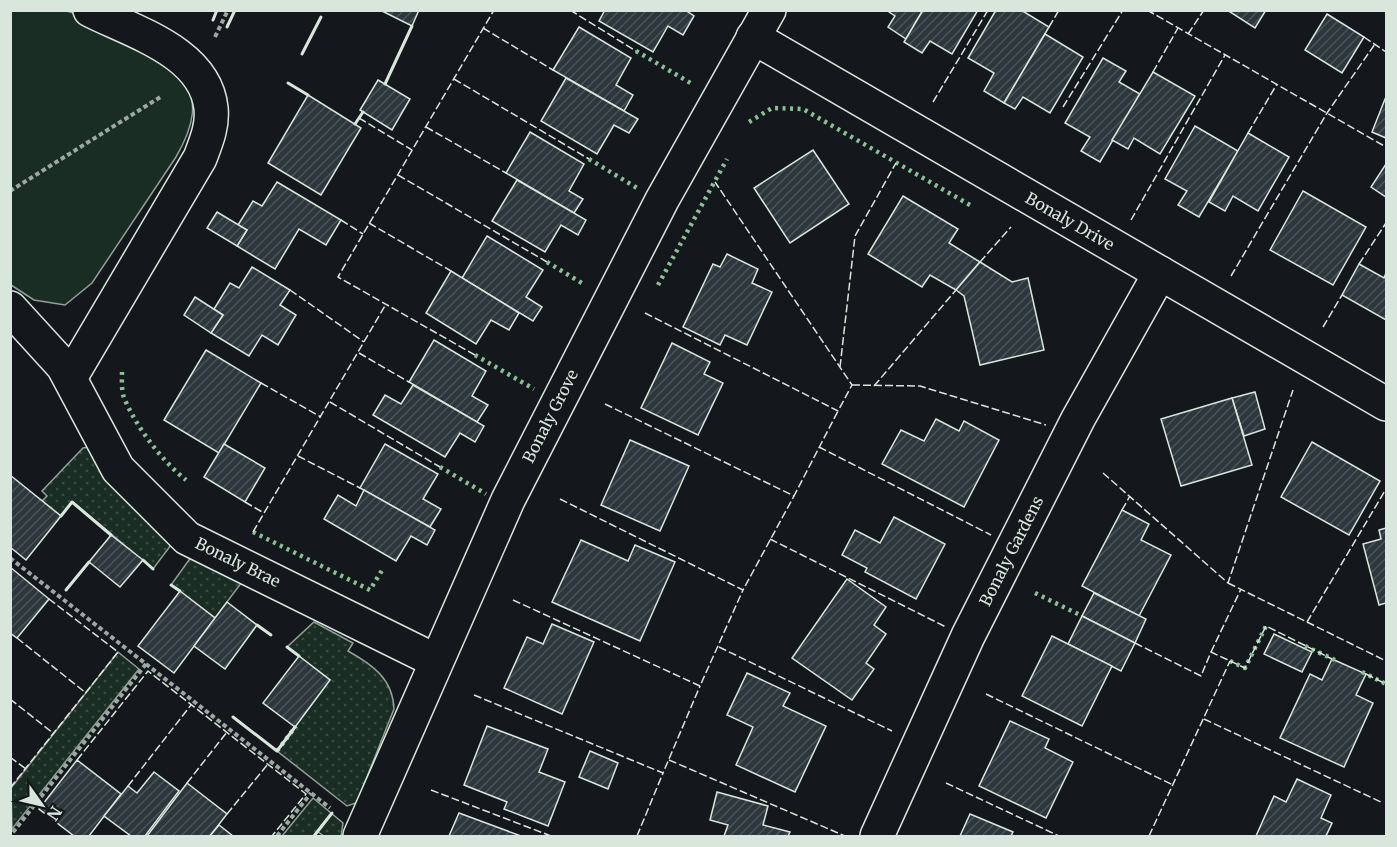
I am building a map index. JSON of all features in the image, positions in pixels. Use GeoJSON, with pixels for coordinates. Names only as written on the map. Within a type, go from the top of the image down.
{"type":"FeatureCollection","features":[{"type":"Feature","properties":{"kind":"street"},"geometry":{"type":"LineString","coordinates":[[70,378],[200,158],[209,131],[211,107],[198,73],[176,54],[90,10]]}},
{"type":"Feature","properties":{"kind":"street","name":"Bonaly Drive"},"geometry":{"type":"LineString","coordinates":[[761,24],[1160,273],[1386,404]]}},
{"type":"Feature","properties":{"kind":"street","name":"Bonaly Grove"},"geometry":{"type":"LineString","coordinates":[[361,834],[508,500],[662,200],[761,24]]}},
{"type":"Feature","properties":{"kind":"street","name":"Bonaly Gardens"},"geometry":{"type":"LineString","coordinates":[[877,837],[968,636],[1078,419],[1160,273]]}},
{"type":"Feature","properties":{"kind":"street","name":"Bonaly Brae"},"geometry":{"type":"LineString","coordinates":[[10,308],[70,378],[118,469],[187,538],[436,661]]}},
{"type":"Feature","properties":{"kind":"path"},"geometry":{"type":"LineString","coordinates":[[10,191],[198,73]]}},
{"type":"Feature","properties":{"kind":"path"},"geometry":{"type":"LineString","coordinates":[[10,558],[361,834]]}},
{"type":"Feature","properties":{"kind":"path"},"geometry":{"type":"LineString","coordinates":[[11,835],[146,664]]}},
{"type":"Feature","properties":{"kind":"path"},"geometry":{"type":"LineString","coordinates":[[277,837],[311,793]]}},
{"type":"Feature","properties":{"kind":"green space"},"geometry":{"type":"Polygon","coordinates":[[[53,9],[79,15],[158,59],[184,82],[191,96],[192,113],[188,133],[176,157],[92,283],[65,305],[34,300],[11,285],[10,11],[53,9]]]}},
{"type":"Feature","properties":{"kind":"green space"},"geometry":{"type":"Polygon","coordinates":[[[89,447],[174,541],[153,569],[73,502],[61,516],[42,501],[47,496],[42,491],[83,448],[89,447]]]}},
{"type":"Feature","properties":{"kind":"green space"},"geometry":{"type":"Polygon","coordinates":[[[194,553],[242,582],[215,618],[171,585],[194,553]]]}},
{"type":"Feature","properties":{"kind":"green space"},"geometry":{"type":"Polygon","coordinates":[[[314,622],[353,643],[348,651],[380,674],[386,681],[393,698],[394,709],[359,797],[356,803],[347,806],[277,751],[330,680],[287,647],[314,622]]]}},
{"type":"Feature","properties":{"kind":"green space"},"geometry":{"type":"Polygon","coordinates":[[[118,652],[139,669],[12,829],[11,788],[118,652]]]}},
{"type":"Feature","properties":{"kind":"green space"},"geometry":{"type":"Polygon","coordinates":[[[313,798],[343,823],[341,836],[324,836],[318,832],[314,836],[282,836],[313,798]]]}},
{"type":"Feature","properties":{"kind":"building"},"geometry":{"type":"Polygon","coordinates":[[[380,10],[419,10],[412,26],[380,10]]]}},
{"type":"Feature","properties":{"kind":"building"},"geometry":{"type":"Polygon","coordinates":[[[605,10],[685,10],[694,16],[683,35],[668,26],[653,52],[599,21],[605,10]]]}},
{"type":"Feature","properties":{"kind":"building"},"geometry":{"type":"Polygon","coordinates":[[[886,10],[923,10],[906,39],[888,27],[895,16],[886,10]]]}},
{"type":"Feature","properties":{"kind":"building"},"geometry":{"type":"Polygon","coordinates":[[[923,10],[978,10],[952,54],[930,41],[922,53],[904,42],[923,10]]]}},
{"type":"Feature","properties":{"kind":"building"},"geometry":{"type":"Polygon","coordinates":[[[996,10],[1021,10],[1049,27],[1004,103],[984,91],[994,73],[968,58],[996,10]]]}},
{"type":"Feature","properties":{"kind":"building"},"geometry":{"type":"Polygon","coordinates":[[[1227,10],[1266,10],[1255,28],[1227,10]]]}},
{"type":"Feature","properties":{"kind":"building"},"geometry":{"type":"Polygon","coordinates":[[[1327,14],[1364,37],[1342,73],[1305,50],[1327,14]]]}},
{"type":"Feature","properties":{"kind":"building"},"geometry":{"type":"Polygon","coordinates":[[[579,27],[631,58],[616,85],[633,95],[624,111],[553,70],[579,27]]]}},
{"type":"Feature","properties":{"kind":"building"},"geometry":{"type":"Polygon","coordinates":[[[1045,34],[1083,57],[1050,113],[1023,97],[1015,109],[1004,103],[1045,34]]]}},
{"type":"Feature","properties":{"kind":"building"},"geometry":{"type":"Polygon","coordinates":[[[1103,58],[1126,71],[1119,82],[1140,94],[1100,162],[1081,151],[1090,137],[1065,123],[1103,58]]]}},
{"type":"Feature","properties":{"kind":"building"},"geometry":{"type":"Polygon","coordinates":[[[1153,72],[1195,96],[1160,154],[1134,138],[1128,149],[1112,140],[1153,72]]]}},
{"type":"Feature","properties":{"kind":"building"},"geometry":{"type":"Polygon","coordinates":[[[566,78],[638,119],[629,133],[614,125],[597,154],[541,121],[566,78]]]}},
{"type":"Feature","properties":{"kind":"building"},"geometry":{"type":"Polygon","coordinates":[[[378,80],[410,99],[392,130],[360,110],[378,80]]]}},
{"type":"Feature","properties":{"kind":"building"},"geometry":{"type":"Polygon","coordinates":[[[308,95],[361,128],[321,195],[268,163],[308,95]]]}},
{"type":"Feature","properties":{"kind":"building"},"geometry":{"type":"Polygon","coordinates":[[[1386,100],[1386,138],[1372,132],[1386,100]]]}},
{"type":"Feature","properties":{"kind":"building"},"geometry":{"type":"Polygon","coordinates":[[[1195,126],[1238,151],[1199,217],[1178,205],[1187,191],[1165,179],[1195,126]]]}},
{"type":"Feature","properties":{"kind":"building"},"geometry":{"type":"Polygon","coordinates":[[[530,132],[584,164],[569,191],[583,199],[574,213],[506,173],[530,132]]]}},
{"type":"Feature","properties":{"kind":"building"},"geometry":{"type":"Polygon","coordinates":[[[1248,133],[1289,157],[1258,211],[1233,196],[1225,211],[1209,202],[1248,133]]]}},
{"type":"Feature","properties":{"kind":"building"},"geometry":{"type":"Polygon","coordinates":[[[813,150],[849,204],[790,243],[754,188],[813,150]]]}},
{"type":"Feature","properties":{"kind":"building"},"geometry":{"type":"Polygon","coordinates":[[[1386,164],[1386,197],[1371,187],[1386,164]]]}},
{"type":"Feature","properties":{"kind":"building"},"geometry":{"type":"Polygon","coordinates":[[[517,180],[586,220],[578,235],[561,225],[545,252],[492,221],[517,180]]]}},
{"type":"Feature","properties":{"kind":"building"},"geometry":{"type":"Polygon","coordinates":[[[277,182],[341,220],[326,245],[299,229],[275,269],[237,246],[247,230],[238,225],[253,201],[262,206],[277,182]]]}},
{"type":"Feature","properties":{"kind":"building"},"geometry":{"type":"Polygon","coordinates":[[[1303,191],[1366,227],[1333,285],[1270,250],[1303,191]]]}},
{"type":"Feature","properties":{"kind":"building"},"geometry":{"type":"Polygon","coordinates":[[[903,196],[958,229],[949,243],[980,262],[956,290],[930,275],[922,287],[868,254],[903,196]]]}},
{"type":"Feature","properties":{"kind":"building"},"geometry":{"type":"Polygon","coordinates":[[[217,212],[247,230],[237,246],[207,228],[217,212]]]}},
{"type":"Feature","properties":{"kind":"building"},"geometry":{"type":"Polygon","coordinates":[[[487,236],[543,270],[526,297],[542,307],[533,321],[462,278],[487,236]]]}},
{"type":"Feature","properties":{"kind":"building"},"geometry":{"type":"Polygon","coordinates":[[[727,254],[758,269],[752,283],[772,292],[747,345],[725,335],[720,345],[683,327],[713,264],[720,267],[727,254]]]}},
{"type":"Feature","properties":{"kind":"building"},"geometry":{"type":"Polygon","coordinates":[[[980,262],[1012,282],[1028,278],[1044,350],[980,365],[964,296],[956,290],[980,262]]]}},
{"type":"Feature","properties":{"kind":"building"},"geometry":{"type":"Polygon","coordinates":[[[1359,264],[1384,278],[1386,273],[1386,320],[1342,295],[1359,264]]]}},
{"type":"Feature","properties":{"kind":"building"},"geometry":{"type":"Polygon","coordinates":[[[252,267],[290,290],[280,305],[296,315],[278,345],[262,335],[249,356],[211,333],[223,315],[214,309],[230,283],[239,288],[252,267]]]}},
{"type":"Feature","properties":{"kind":"building"},"geometry":{"type":"Polygon","coordinates":[[[451,271],[519,313],[509,330],[491,320],[476,344],[426,313],[451,271]]]}},
{"type":"Feature","properties":{"kind":"building"},"geometry":{"type":"Polygon","coordinates":[[[195,297],[223,315],[211,333],[184,315],[195,297]]]}},
{"type":"Feature","properties":{"kind":"building"},"geometry":{"type":"Polygon","coordinates":[[[434,340],[486,371],[472,396],[488,405],[477,422],[409,382],[434,340]]]}},
{"type":"Feature","properties":{"kind":"building"},"geometry":{"type":"Polygon","coordinates":[[[672,343],[710,362],[704,374],[723,383],[698,435],[641,408],[672,343]]]}},
{"type":"Feature","properties":{"kind":"building"},"geometry":{"type":"Polygon","coordinates":[[[206,350],[261,383],[219,453],[164,420],[206,350]]]}},
{"type":"Feature","properties":{"kind":"building"},"geometry":{"type":"Polygon","coordinates":[[[413,385],[484,426],[475,442],[460,433],[445,457],[373,415],[385,395],[401,404],[413,385]]]}},
{"type":"Feature","properties":{"kind":"building"},"geometry":{"type":"Polygon","coordinates":[[[1255,392],[1265,429],[1244,436],[1232,398],[1255,392]]]}},
{"type":"Feature","properties":{"kind":"building"},"geometry":{"type":"Polygon","coordinates":[[[1232,398],[1252,465],[1181,486],[1161,419],[1232,398]]]}},
{"type":"Feature","properties":{"kind":"building"},"geometry":{"type":"Polygon","coordinates":[[[936,419],[959,431],[964,421],[999,440],[964,507],[882,464],[901,430],[924,441],[936,419]]]}},
{"type":"Feature","properties":{"kind":"building"},"geometry":{"type":"Polygon","coordinates":[[[630,440],[689,466],[660,531],[601,505],[630,440]]]}},
{"type":"Feature","properties":{"kind":"building"},"geometry":{"type":"Polygon","coordinates":[[[1312,442],[1380,481],[1349,535],[1281,497],[1312,442]]]}},
{"type":"Feature","properties":{"kind":"building"},"geometry":{"type":"Polygon","coordinates":[[[224,444],[265,468],[245,502],[204,477],[224,444]]]}},
{"type":"Feature","properties":{"kind":"building"},"geometry":{"type":"Polygon","coordinates":[[[385,444],[438,474],[423,499],[441,509],[430,527],[360,488],[385,444]]]}},
{"type":"Feature","properties":{"kind":"building"},"geometry":{"type":"Polygon","coordinates":[[[10,475],[61,516],[26,560],[10,547],[10,475]]]}},
{"type":"Feature","properties":{"kind":"building"},"geometry":{"type":"Polygon","coordinates":[[[364,490],[435,530],[427,545],[411,536],[396,561],[324,519],[338,495],[356,506],[364,490]]]}},
{"type":"Feature","properties":{"kind":"building"},"geometry":{"type":"Polygon","coordinates":[[[1122,510],[1149,524],[1141,540],[1171,555],[1139,616],[1082,586],[1122,510]]]}},
{"type":"Feature","properties":{"kind":"building"},"geometry":{"type":"Polygon","coordinates":[[[894,517],[945,544],[916,599],[865,572],[867,568],[842,555],[855,530],[880,543],[894,517]]]}},
{"type":"Feature","properties":{"kind":"building"},"geometry":{"type":"Polygon","coordinates":[[[1386,528],[1386,603],[1379,605],[1363,544],[1381,539],[1379,530],[1386,528]]]}},
{"type":"Feature","properties":{"kind":"building"},"geometry":{"type":"Polygon","coordinates":[[[111,535],[143,560],[120,587],[89,562],[111,535]]]}},
{"type":"Feature","properties":{"kind":"building"},"geometry":{"type":"Polygon","coordinates":[[[581,540],[628,561],[635,545],[675,562],[640,641],[552,602],[581,540]]]}},
{"type":"Feature","properties":{"kind":"building"},"geometry":{"type":"Polygon","coordinates":[[[10,567],[49,599],[17,638],[10,633],[10,567]]]}},
{"type":"Feature","properties":{"kind":"building"},"geometry":{"type":"Polygon","coordinates":[[[847,579],[886,607],[874,625],[886,634],[866,663],[874,669],[852,700],[792,658],[847,579]]]}},
{"type":"Feature","properties":{"kind":"building"},"geometry":{"type":"Polygon","coordinates":[[[180,591],[215,618],[174,673],[138,646],[180,591]]]}},
{"type":"Feature","properties":{"kind":"building"},"geometry":{"type":"Polygon","coordinates":[[[1094,593],[1146,619],[1135,643],[1082,616],[1094,593]]]}},
{"type":"Feature","properties":{"kind":"building"},"geometry":{"type":"Polygon","coordinates":[[[227,602],[257,625],[225,669],[194,646],[227,602]]]}},
{"type":"Feature","properties":{"kind":"building"},"geometry":{"type":"Polygon","coordinates":[[[1082,616],[1135,643],[1121,671],[1068,644],[1082,616]]]}},
{"type":"Feature","properties":{"kind":"building"},"geometry":{"type":"Polygon","coordinates":[[[552,624],[594,642],[562,714],[504,688],[527,637],[543,644],[552,624]]]}},
{"type":"Feature","properties":{"kind":"building"},"geometry":{"type":"Polygon","coordinates":[[[1274,634],[1312,652],[1302,672],[1264,654],[1274,634]]]}},
{"type":"Feature","properties":{"kind":"building"},"geometry":{"type":"Polygon","coordinates":[[[1052,636],[1112,666],[1082,726],[1022,696],[1052,636]]]}},
{"type":"Feature","properties":{"kind":"building"},"geometry":{"type":"Polygon","coordinates":[[[299,656],[330,680],[295,727],[263,703],[299,656]]]}},
{"type":"Feature","properties":{"kind":"building"},"geometry":{"type":"Polygon","coordinates":[[[1332,659],[1366,674],[1356,695],[1373,703],[1344,767],[1280,738],[1310,674],[1322,680],[1332,659]]]}},
{"type":"Feature","properties":{"kind":"building"},"geometry":{"type":"Polygon","coordinates":[[[747,673],[790,693],[783,706],[826,726],[795,792],[736,765],[753,727],[727,715],[747,673]]]}},
{"type":"Feature","properties":{"kind":"building"},"geometry":{"type":"Polygon","coordinates":[[[1010,721],[1049,739],[1045,748],[1073,762],[1046,818],[979,786],[1010,721]]]}},
{"type":"Feature","properties":{"kind":"building"},"geometry":{"type":"Polygon","coordinates":[[[487,726],[548,749],[539,772],[565,782],[548,826],[504,809],[507,802],[464,785],[487,726]]]}},
{"type":"Feature","properties":{"kind":"building"},"geometry":{"type":"Polygon","coordinates":[[[590,751],[618,763],[608,789],[579,777],[590,751]]]}},
{"type":"Feature","properties":{"kind":"building"},"geometry":{"type":"Polygon","coordinates":[[[77,760],[121,794],[89,836],[74,836],[39,809],[77,760]]]}},
{"type":"Feature","properties":{"kind":"building"},"geometry":{"type":"Polygon","coordinates":[[[154,772],[179,791],[145,836],[131,836],[104,816],[128,786],[137,793],[154,772]]]}},
{"type":"Feature","properties":{"kind":"building"},"geometry":{"type":"Polygon","coordinates":[[[1297,779],[1331,795],[1321,818],[1332,823],[1326,836],[1256,836],[1274,796],[1286,802],[1297,779]]]}},
{"type":"Feature","properties":{"kind":"building"},"geometry":{"type":"Polygon","coordinates":[[[187,783],[227,814],[210,836],[147,836],[187,783]]]}},
{"type":"Feature","properties":{"kind":"building"},"geometry":{"type":"Polygon","coordinates":[[[717,792],[768,806],[763,825],[790,832],[788,836],[724,836],[728,825],[710,820],[717,792]]]}},
{"type":"Feature","properties":{"kind":"building"},"geometry":{"type":"Polygon","coordinates":[[[459,813],[521,836],[449,836],[459,813]]]}},
{"type":"Feature","properties":{"kind":"building"},"geometry":{"type":"Polygon","coordinates":[[[970,814],[1013,832],[1011,836],[960,836],[970,814]]]}},
{"type":"Feature","properties":{"kind":"building"},"geometry":{"type":"Polygon","coordinates":[[[219,825],[233,836],[210,836],[219,825]]]}},
{"type":"Feature","properties":{"kind":"hedge"},"geometry":{"type":"LineString","coordinates":[[636,51],[694,85]]}},
{"type":"Feature","properties":{"kind":"hedge"},"geometry":{"type":"LineString","coordinates":[[749,122],[772,108],[803,109],[970,205]]}},
{"type":"Feature","properties":{"kind":"hedge"},"geometry":{"type":"LineString","coordinates":[[589,159],[637,188]]}},
{"type":"Feature","properties":{"kind":"hedge"},"geometry":{"type":"LineString","coordinates":[[658,285],[727,159]]}},
{"type":"Feature","properties":{"kind":"hedge"},"geometry":{"type":"LineString","coordinates":[[547,262],[585,285]]}},
{"type":"Feature","properties":{"kind":"hedge"},"geometry":{"type":"LineString","coordinates":[[475,355],[534,389]]}},
{"type":"Feature","properties":{"kind":"hedge"},"geometry":{"type":"LineString","coordinates":[[122,372],[124,397],[136,422],[160,454],[186,480]]}},
{"type":"Feature","properties":{"kind":"hedge"},"geometry":{"type":"LineString","coordinates":[[440,467],[486,494]]}},
{"type":"Feature","properties":{"kind":"hedge"},"geometry":{"type":"LineString","coordinates":[[253,532],[370,590],[384,567]]}},
{"type":"Feature","properties":{"kind":"hedge"},"geometry":{"type":"LineString","coordinates":[[1035,593],[1082,616]]}},
{"type":"Feature","properties":{"kind":"hedge"},"geometry":{"type":"LineString","coordinates":[[1230,661],[1245,668],[1266,626]]}},
{"type":"Feature","properties":{"kind":"hedge"},"geometry":{"type":"LineString","coordinates":[[1305,646],[1335,660]]}},
{"type":"Feature","properties":{"kind":"hedge"},"geometry":{"type":"LineString","coordinates":[[1362,672],[1386,684]]}},
{"type":"Feature","properties":{"kind":"hedge"},"geometry":{"type":"LineString","coordinates":[[277,751],[296,726]]}},
{"type":"Feature","properties":{"kind":"fence"},"geometry":{"type":"LineString","coordinates":[[475,355],[338,277],[494,10]]}},
{"type":"Feature","properties":{"kind":"fence"},"geometry":{"type":"LineString","coordinates":[[570,10],[636,51]]}},
{"type":"Feature","properties":{"kind":"fence"},"geometry":{"type":"LineString","coordinates":[[933,102],[988,10]]}},
{"type":"Feature","properties":{"kind":"fence"},"geometry":{"type":"LineString","coordinates":[[1049,27],[1059,10]]}},
{"type":"Feature","properties":{"kind":"fence"},"geometry":{"type":"LineString","coordinates":[[1063,107],[1123,10]]}},
{"type":"Feature","properties":{"kind":"fence"},"geometry":{"type":"LineString","coordinates":[[1147,10],[1386,147]]}},
{"type":"Feature","properties":{"kind":"fence"},"geometry":{"type":"LineString","coordinates":[[1188,34],[1204,10]]}},
{"type":"Feature","properties":{"kind":"fence"},"geometry":{"type":"LineString","coordinates":[[483,28],[553,70]]}},
{"type":"Feature","properties":{"kind":"fence"},"geometry":{"type":"LineString","coordinates":[[1153,72],[1178,28]]}},
{"type":"Feature","properties":{"kind":"fence"},"geometry":{"type":"LineString","coordinates":[[1364,37],[1386,52]]}},
{"type":"Feature","properties":{"kind":"fence"},"geometry":{"type":"LineString","coordinates":[[1231,276],[1327,113],[1375,44]]}},
{"type":"Feature","properties":{"kind":"fence"},"geometry":{"type":"LineString","coordinates":[[1131,220],[1225,55]]}},
{"type":"Feature","properties":{"kind":"fence"},"geometry":{"type":"LineString","coordinates":[[454,79],[589,159]]}},
{"type":"Feature","properties":{"kind":"fence"},"geometry":{"type":"LineString","coordinates":[[1248,133],[1277,84]]}},
{"type":"Feature","properties":{"kind":"fence"},"geometry":{"type":"LineString","coordinates":[[359,118],[412,150]]}},
{"type":"Feature","properties":{"kind":"fence"},"geometry":{"type":"LineString","coordinates":[[426,127],[506,173]]}},
{"type":"Feature","properties":{"kind":"fence"},"geometry":{"type":"LineString","coordinates":[[840,367],[855,236],[896,163]]}},
{"type":"Feature","properties":{"kind":"fence"},"geometry":{"type":"LineString","coordinates":[[398,175],[547,262]]}},
{"type":"Feature","properties":{"kind":"fence"},"geometry":{"type":"LineString","coordinates":[[645,313],[838,411],[852,385],[715,182]]}},
{"type":"Feature","properties":{"kind":"fence"},"geometry":{"type":"LineString","coordinates":[[341,220],[363,234]]}},
{"type":"Feature","properties":{"kind":"fence"},"geometry":{"type":"LineString","coordinates":[[369,223],[451,271]]}},
{"type":"Feature","properties":{"kind":"fence"},"geometry":{"type":"LineString","coordinates":[[1359,264],[1386,223]]}},
{"type":"Feature","properties":{"kind":"fence"},"geometry":{"type":"LineString","coordinates":[[980,262],[1011,227]]}},
{"type":"Feature","properties":{"kind":"fence"},"geometry":{"type":"LineString","coordinates":[[290,290],[364,342]]}},
{"type":"Feature","properties":{"kind":"fence"},"geometry":{"type":"LineString","coordinates":[[874,386],[956,290]]}},
{"type":"Feature","properties":{"kind":"fence"},"geometry":{"type":"LineString","coordinates":[[1323,327],[1342,295]]}},
{"type":"Feature","properties":{"kind":"fence"},"geometry":{"type":"LineString","coordinates":[[253,532],[386,304]]}},
{"type":"Feature","properties":{"kind":"fence"},"geometry":{"type":"LineString","coordinates":[[359,353],[409,382]]}},
{"type":"Feature","properties":{"kind":"fence"},"geometry":{"type":"LineString","coordinates":[[261,383],[321,417]]}},
{"type":"Feature","properties":{"kind":"fence"},"geometry":{"type":"LineString","coordinates":[[852,385],[920,386],[1046,425]]}},
{"type":"Feature","properties":{"kind":"fence"},"geometry":{"type":"LineString","coordinates":[[1103,473],[1228,583],[1293,390]]}},
{"type":"Feature","properties":{"kind":"fence"},"geometry":{"type":"LineString","coordinates":[[330,402],[440,467]]}},
{"type":"Feature","properties":{"kind":"fence"},"geometry":{"type":"LineString","coordinates":[[605,404],[794,496],[838,411]]}},
{"type":"Feature","properties":{"kind":"fence"},"geometry":{"type":"LineString","coordinates":[[819,447],[991,535]]}},
{"type":"Feature","properties":{"kind":"fence"},"geometry":{"type":"LineString","coordinates":[[298,456],[360,488]]}},
{"type":"Feature","properties":{"kind":"fence"},"geometry":{"type":"LineString","coordinates":[[1307,622],[1386,489]]}},
{"type":"Feature","properties":{"kind":"fence"},"geometry":{"type":"LineString","coordinates":[[560,499],[743,590],[794,496]]}},
{"type":"Feature","properties":{"kind":"fence"},"geometry":{"type":"LineString","coordinates":[[1122,510],[1130,496]]}},
{"type":"Feature","properties":{"kind":"fence"},"geometry":{"type":"LineString","coordinates":[[245,502],[264,513]]}},
{"type":"Feature","properties":{"kind":"fence"},"geometry":{"type":"LineString","coordinates":[[770,539],[946,627]]}},
{"type":"Feature","properties":{"kind":"fence"},"geometry":{"type":"LineString","coordinates":[[1228,583],[1386,661]]}},
{"type":"Feature","properties":{"kind":"fence"},"geometry":{"type":"LineString","coordinates":[[1211,652],[1241,589]]}},
{"type":"Feature","properties":{"kind":"fence"},"geometry":{"type":"LineString","coordinates":[[513,600],[700,686],[743,590]]}},
{"type":"Feature","properties":{"kind":"fence"},"geometry":{"type":"LineString","coordinates":[[10,788],[118,652],[49,599]]}},
{"type":"Feature","properties":{"kind":"fence"},"geometry":{"type":"LineString","coordinates":[[1135,643],[1201,676],[1211,652],[1245,668],[1266,626],[1332,659]]}},
{"type":"Feature","properties":{"kind":"fence"},"geometry":{"type":"LineString","coordinates":[[17,638],[86,693]]}},
{"type":"Feature","properties":{"kind":"fence"},"geometry":{"type":"LineString","coordinates":[[719,647],[892,731]]}},
{"type":"Feature","properties":{"kind":"fence"},"geometry":{"type":"LineString","coordinates":[[1149,836],[1230,661]]}},
{"type":"Feature","properties":{"kind":"fence"},"geometry":{"type":"LineString","coordinates":[[77,760],[148,671],[306,794],[272,836]]}},
{"type":"Feature","properties":{"kind":"fence"},"geometry":{"type":"LineString","coordinates":[[1366,674],[1386,684]]}},
{"type":"Feature","properties":{"kind":"fence"},"geometry":{"type":"LineString","coordinates":[[474,695],[663,773],[700,686]]}},
{"type":"Feature","properties":{"kind":"fence"},"geometry":{"type":"LineString","coordinates":[[986,694],[1173,785]]}},
{"type":"Feature","properties":{"kind":"fence"},"geometry":{"type":"LineString","coordinates":[[10,699],[53,733]]}},
{"type":"Feature","properties":{"kind":"fence"},"geometry":{"type":"LineString","coordinates":[[128,786],[191,705]]}},
{"type":"Feature","properties":{"kind":"fence"},"geometry":{"type":"LineString","coordinates":[[1204,719],[1383,803]]}},
{"type":"Feature","properties":{"kind":"fence"},"geometry":{"type":"LineString","coordinates":[[187,783],[227,732]]}},
{"type":"Feature","properties":{"kind":"fence"},"geometry":{"type":"LineString","coordinates":[[10,757],[26,769]]}},
{"type":"Feature","properties":{"kind":"fence"},"geometry":{"type":"LineString","coordinates":[[669,760],[845,836]]}},
{"type":"Feature","properties":{"kind":"fence"},"geometry":{"type":"LineString","coordinates":[[227,814],[268,764]]}},
{"type":"Feature","properties":{"kind":"fence"},"geometry":{"type":"LineString","coordinates":[[637,836],[663,773]]}},
{"type":"Feature","properties":{"kind":"fence"},"geometry":{"type":"LineString","coordinates":[[946,783],[1059,836]]}},
{"type":"Feature","properties":{"kind":"fence"},"geometry":{"type":"LineString","coordinates":[[431,790],[551,836]]}},
{"type":"Feature","properties":{"kind":"wall"},"geometry":{"type":"LineString","coordinates":[[213,20],[217,10]]}},
{"type":"Feature","properties":{"kind":"wall"},"geometry":{"type":"LineString","coordinates":[[227,27],[235,10]]}},
{"type":"Feature","properties":{"kind":"wall"},"geometry":{"type":"LineString","coordinates":[[302,54],[321,17]]}},
{"type":"Feature","properties":{"kind":"wall"},"geometry":{"type":"LineString","coordinates":[[385,84],[412,26]]}},
{"type":"Feature","properties":{"kind":"wall"},"geometry":{"type":"LineString","coordinates":[[288,83],[308,95]]}},
{"type":"Feature","properties":{"kind":"wall"},"geometry":{"type":"LineString","coordinates":[[355,124],[363,112]]}},
{"type":"Feature","properties":{"kind":"wall"},"geometry":{"type":"LineString","coordinates":[[61,516],[72,502],[111,535]]}},
{"type":"Feature","properties":{"kind":"wall"},"geometry":{"type":"LineString","coordinates":[[143,560],[153,569]]}},
{"type":"Feature","properties":{"kind":"wall"},"geometry":{"type":"LineString","coordinates":[[66,590],[89,562]]}},
{"type":"Feature","properties":{"kind":"wall"},"geometry":{"type":"LineString","coordinates":[[171,585],[180,591]]}},
{"type":"Feature","properties":{"kind":"wall"},"geometry":{"type":"LineString","coordinates":[[257,625],[271,635]]}},
{"type":"Feature","properties":{"kind":"wall"},"geometry":{"type":"LineString","coordinates":[[287,647],[299,656]]}},
{"type":"Feature","properties":{"kind":"wall"},"geometry":{"type":"LineString","coordinates":[[233,717],[277,751],[295,727]]}},
{"type":"Feature","properties":{"kind":"wall"},"geometry":{"type":"LineString","coordinates":[[314,836],[332,813]]}}]}
